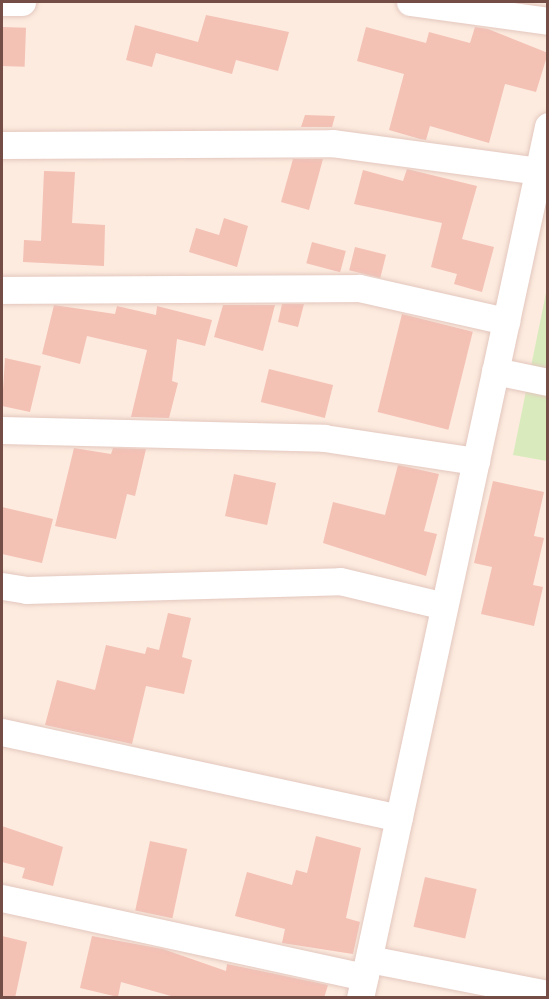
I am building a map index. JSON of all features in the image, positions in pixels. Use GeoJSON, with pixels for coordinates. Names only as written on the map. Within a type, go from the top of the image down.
{"type":"FeatureCollection","features":[{"type":"Feature","properties":{"kind":"street"},"geometry":{"type":"LineString","coordinates":[[2,2],[22,2]]}},
{"type":"Feature","properties":{"kind":"street"},"geometry":{"type":"LineString","coordinates":[[410,2],[548,21]]}},
{"type":"Feature","properties":{"kind":"street"},"geometry":{"type":"LineString","coordinates":[[365,978],[548,126]]}},
{"type":"Feature","properties":{"kind":"street"},"geometry":{"type":"LineString","coordinates":[[2,145],[332,143],[538,171]]}},
{"type":"Feature","properties":{"kind":"street"},"geometry":{"type":"LineString","coordinates":[[2,290],[359,288],[506,321]]}},
{"type":"Feature","properties":{"kind":"street"},"geometry":{"type":"LineString","coordinates":[[495,371],[548,382]]}},
{"type":"Feature","properties":{"kind":"street"},"geometry":{"type":"LineString","coordinates":[[2,430],[324,438],[476,461]]}},
{"type":"Feature","properties":{"kind":"street"},"geometry":{"type":"LineString","coordinates":[[2,586],[26,591],[340,581],[444,606]]}},
{"type":"Feature","properties":{"kind":"street"},"geometry":{"type":"LineString","coordinates":[[2,732],[399,818]]}},
{"type":"Feature","properties":{"kind":"street"},"geometry":{"type":"LineString","coordinates":[[2,898],[365,978],[548,994]]}},
{"type":"Feature","properties":{"kind":"green space"},"geometry":{"type":"Polygon","coordinates":[[[547,288],[547,461],[513,455],[547,288]]]}},
{"type":"Feature","properties":{"kind":"building"},"geometry":{"type":"Polygon","coordinates":[[[206,15],[289,32],[278,71],[236,60],[232,74],[156,53],[152,67],[126,60],[135,25],[198,42],[206,15]]]}},
{"type":"Feature","properties":{"kind":"building"},"geometry":{"type":"Polygon","coordinates":[[[2,27],[26,28],[25,67],[2,66],[2,27]]]}},
{"type":"Feature","properties":{"kind":"building"},"geometry":{"type":"Polygon","coordinates":[[[366,27],[426,43],[429,32],[470,43],[475,27],[488,29],[548,53],[536,92],[505,84],[489,143],[430,126],[426,140],[389,130],[404,74],[357,61],[366,27]]]}},
{"type":"Feature","properties":{"kind":"building"},"geometry":{"type":"Polygon","coordinates":[[[305,115],[335,116],[332,127],[301,127],[305,115]]]}},
{"type":"Feature","properties":{"kind":"building"},"geometry":{"type":"Polygon","coordinates":[[[293,159],[323,159],[309,210],[281,202],[293,159]]]}},
{"type":"Feature","properties":{"kind":"building"},"geometry":{"type":"Polygon","coordinates":[[[407,169],[477,186],[462,239],[494,247],[482,292],[454,284],[457,274],[431,267],[442,223],[354,204],[363,170],[403,181],[407,169]]]}},
{"type":"Feature","properties":{"kind":"building"},"geometry":{"type":"Polygon","coordinates":[[[44,171],[75,172],[72,223],[105,225],[104,266],[23,262],[24,240],[41,241],[44,171]]]}},
{"type":"Feature","properties":{"kind":"building"},"geometry":{"type":"Polygon","coordinates":[[[224,218],[248,226],[237,267],[189,252],[196,228],[219,235],[224,218]]]}},
{"type":"Feature","properties":{"kind":"building"},"geometry":{"type":"Polygon","coordinates":[[[312,242],[346,251],[340,272],[306,263],[312,242]]]}},
{"type":"Feature","properties":{"kind":"building"},"geometry":{"type":"Polygon","coordinates":[[[355,247],[386,255],[380,278],[349,270],[355,247]]]}},
{"type":"Feature","properties":{"kind":"building"},"geometry":{"type":"Polygon","coordinates":[[[282,304],[304,304],[298,327],[278,322],[282,304]]]}},
{"type":"Feature","properties":{"kind":"building"},"geometry":{"type":"Polygon","coordinates":[[[54,305],[115,314],[117,306],[156,315],[157,306],[212,320],[205,346],[177,339],[172,381],[178,383],[169,418],[131,417],[147,350],[87,336],[80,364],[42,354],[54,305]]]}},
{"type":"Feature","properties":{"kind":"building"},"geometry":{"type":"Polygon","coordinates":[[[223,305],[275,305],[263,351],[214,337],[223,305]]]}},
{"type":"Feature","properties":{"kind":"building"},"geometry":{"type":"Polygon","coordinates":[[[402,314],[473,332],[448,430],[378,412],[402,314]]]}},
{"type":"Feature","properties":{"kind":"building"},"geometry":{"type":"Polygon","coordinates":[[[5,358],[41,366],[30,412],[2,406],[5,358]]]}},
{"type":"Feature","properties":{"kind":"building"},"geometry":{"type":"Polygon","coordinates":[[[269,369],[333,385],[325,418],[261,402],[269,369]]]}},
{"type":"Feature","properties":{"kind":"building"},"geometry":{"type":"Polygon","coordinates":[[[74,448],[111,454],[113,448],[146,449],[135,496],[127,494],[116,539],[55,526],[74,448]]]}},
{"type":"Feature","properties":{"kind":"building"},"geometry":{"type":"Polygon","coordinates":[[[398,465],[439,474],[424,531],[437,534],[426,576],[323,543],[333,502],[385,515],[398,465]]]}},
{"type":"Feature","properties":{"kind":"building"},"geometry":{"type":"Polygon","coordinates":[[[234,474],[276,483],[267,525],[225,516],[234,474]]]}},
{"type":"Feature","properties":{"kind":"building"},"geometry":{"type":"Polygon","coordinates":[[[493,481],[544,492],[534,536],[544,538],[533,585],[543,587],[534,626],[481,614],[492,567],[474,563],[493,481]]]}},
{"type":"Feature","properties":{"kind":"building"},"geometry":{"type":"Polygon","coordinates":[[[2,507],[53,519],[42,563],[2,554],[2,507]]]}},
{"type":"Feature","properties":{"kind":"building"},"geometry":{"type":"Polygon","coordinates":[[[168,613],[191,618],[182,657],[192,660],[184,694],[146,686],[132,744],[45,725],[57,680],[95,690],[106,645],[145,654],[147,647],[159,650],[168,613]]]}},
{"type":"Feature","properties":{"kind":"building"},"geometry":{"type":"Polygon","coordinates":[[[2,826],[63,847],[53,886],[22,878],[25,868],[2,862],[2,826]]]}},
{"type":"Feature","properties":{"kind":"building"},"geometry":{"type":"Polygon","coordinates":[[[316,836],[361,848],[346,918],[360,922],[353,954],[282,943],[285,929],[235,916],[247,872],[292,885],[296,870],[307,873],[316,836]]]}},
{"type":"Feature","properties":{"kind":"building"},"geometry":{"type":"Polygon","coordinates":[[[150,841],[187,849],[172,918],[135,910],[150,841]]]}},
{"type":"Feature","properties":{"kind":"building"},"geometry":{"type":"Polygon","coordinates":[[[425,877],[477,889],[465,939],[414,927],[425,877]]]}},
{"type":"Feature","properties":{"kind":"building"},"geometry":{"type":"Polygon","coordinates":[[[2,936],[27,942],[15,998],[2,998],[2,936]]]}},
{"type":"Feature","properties":{"kind":"building"},"geometry":{"type":"Polygon","coordinates":[[[92,936],[163,949],[226,971],[227,964],[328,985],[324,998],[178,998],[121,982],[118,997],[80,988],[92,936]]]}}]}
